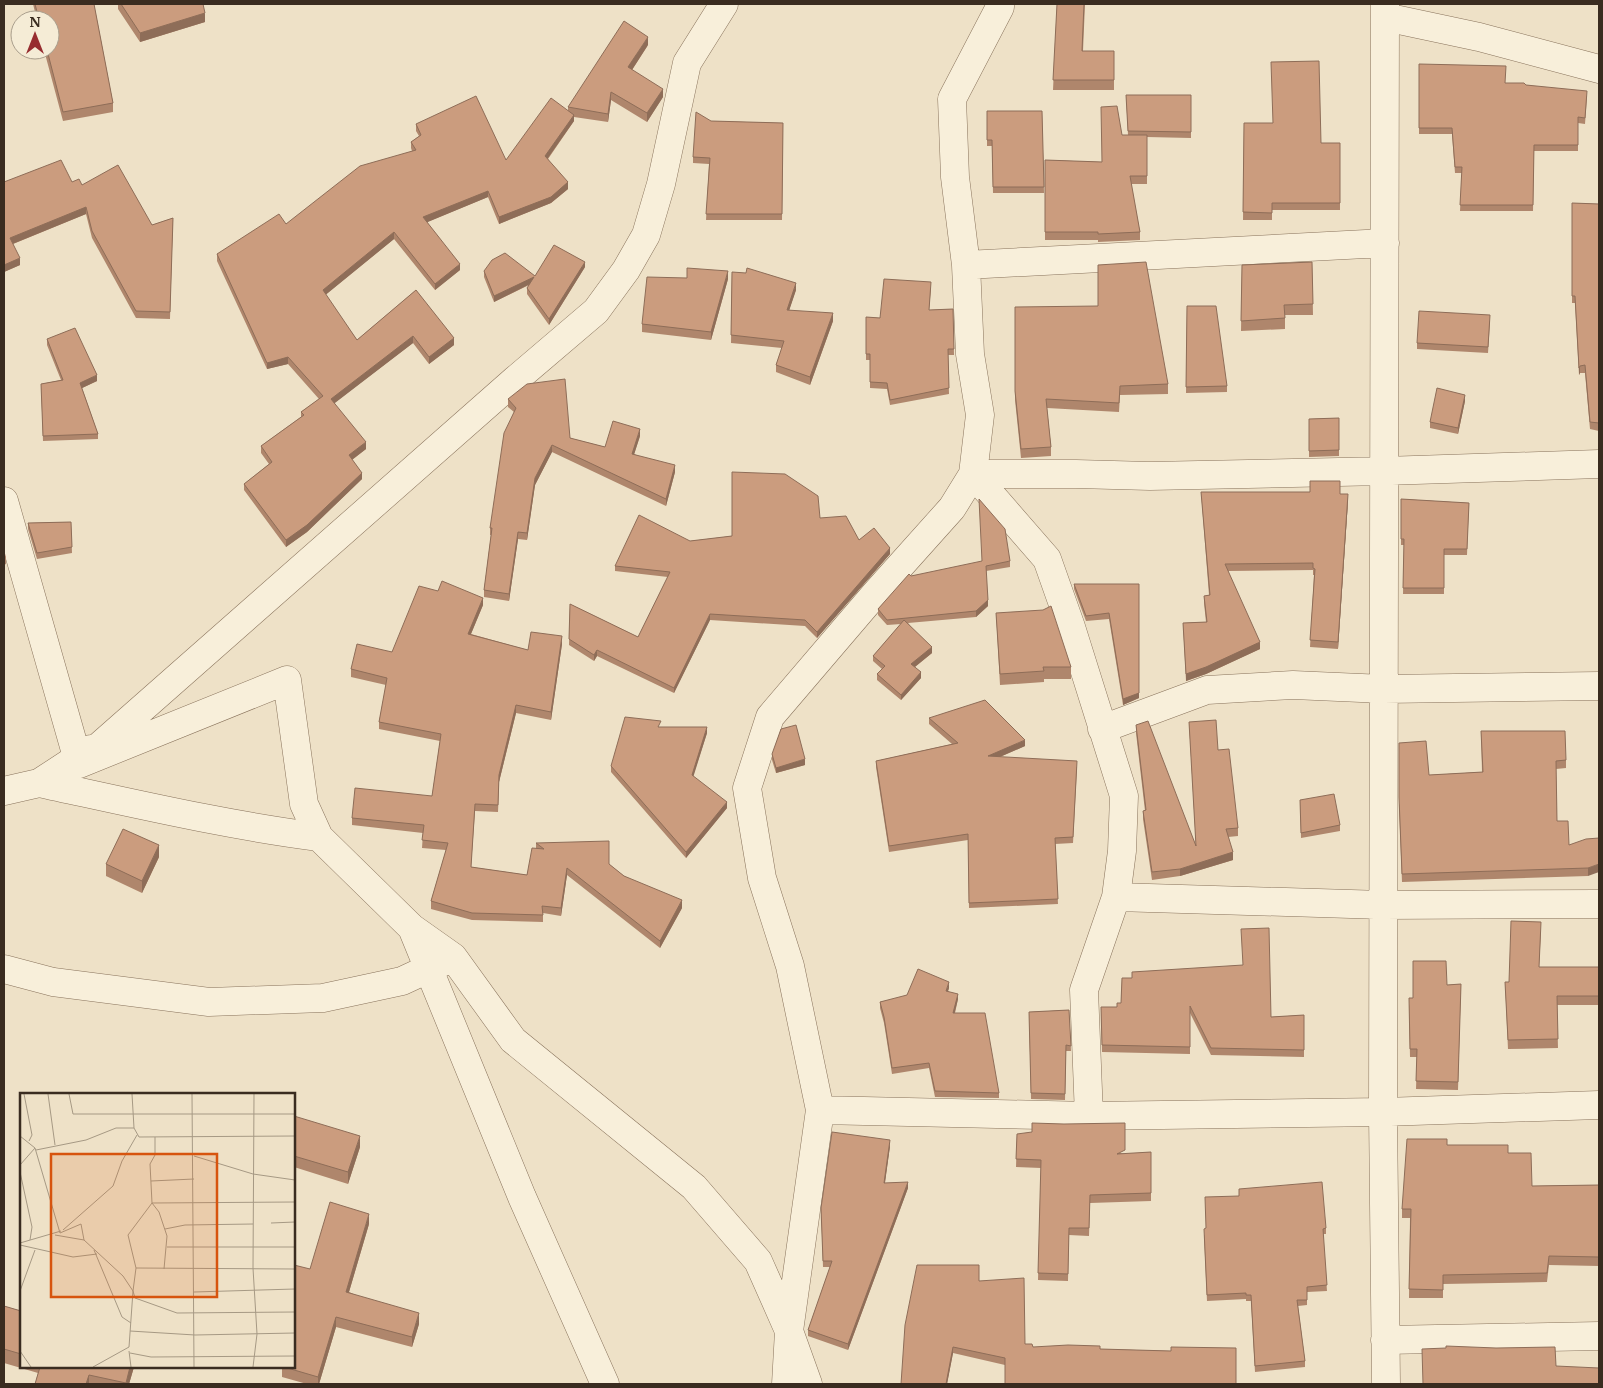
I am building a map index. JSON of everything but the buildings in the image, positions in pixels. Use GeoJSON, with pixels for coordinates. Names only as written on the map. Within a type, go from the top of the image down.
{"type":"FeatureCollection","features":[{"type":"Feature","properties":{"kind":"street"},"geometry":{"type":"LineString","coordinates":[[79,764],[508,386],[596,311],[626,270],[646,235],[661,184],[688,64],[724,4]]}},
{"type":"Feature","properties":{"kind":"street"},"geometry":{"type":"LineString","coordinates":[[786,1384],[789,1331],[820,1110],[790,966],[762,878],[747,788],[770,717],[875,594],[952,508],[973,474],[980,415],[970,354],[966,265],[956,177],[952,99],[1000,4]]}},
{"type":"Feature","properties":{"kind":"street"},"geometry":{"type":"LineString","coordinates":[[1386,1384],[1383,1112],[1385,10],[1479,38],[1599,69]]}},
{"type":"Feature","properties":{"kind":"street"},"geometry":{"type":"LineString","coordinates":[[966,265],[1385,243]]}},
{"type":"Feature","properties":{"kind":"street"},"geometry":{"type":"LineString","coordinates":[[973,474],[1150,476],[1599,464]]}},
{"type":"Feature","properties":{"kind":"street"},"geometry":{"type":"LineString","coordinates":[[973,474],[1047,559],[1071,627],[1124,796],[1122,851],[1116,897],[1084,990],[1089,1116]]}},
{"type":"Feature","properties":{"kind":"street"},"geometry":{"type":"LineString","coordinates":[[4,501],[79,764]]}},
{"type":"Feature","properties":{"kind":"street"},"geometry":{"type":"LineString","coordinates":[[79,764],[287,680],[304,804],[320,837],[412,928],[453,958],[513,1040],[694,1187],[758,1261],[789,1331],[808,1384]]}},
{"type":"Feature","properties":{"kind":"street"},"geometry":{"type":"LineString","coordinates":[[4,791],[39,783],[108,738],[170,684],[79,764]]}},
{"type":"Feature","properties":{"kind":"street"},"geometry":{"type":"LineString","coordinates":[[1102,729],[1208,690],[1293,685],[1384,689],[1599,686]]}},
{"type":"Feature","properties":{"kind":"street"},"geometry":{"type":"LineString","coordinates":[[39,783],[270,831],[320,837]]}},
{"type":"Feature","properties":{"kind":"street"},"geometry":{"type":"LineString","coordinates":[[1116,897],[1383,905],[1599,904]]}},
{"type":"Feature","properties":{"kind":"street"},"geometry":{"type":"LineString","coordinates":[[412,928],[522,1197],[605,1384]]}},
{"type":"Feature","properties":{"kind":"street"},"geometry":{"type":"LineString","coordinates":[[4,969],[53,982],[209,1002],[323,998],[402,981],[453,958]]}},
{"type":"Feature","properties":{"kind":"street"},"geometry":{"type":"LineString","coordinates":[[820,1110],[1089,1116],[1383,1112],[1599,1105]]}},
{"type":"Feature","properties":{"kind":"street"},"geometry":{"type":"LineString","coordinates":[[1385,1340],[1599,1336]]}}]}
